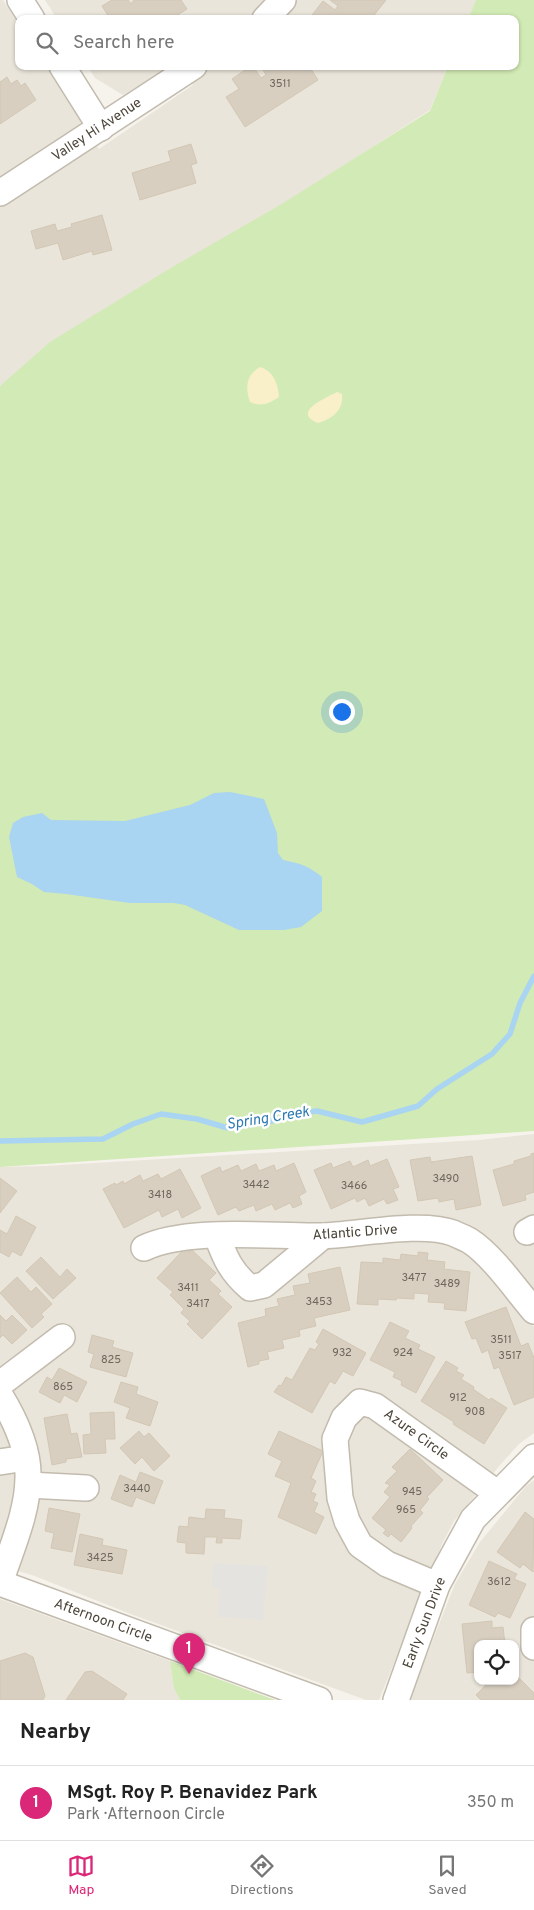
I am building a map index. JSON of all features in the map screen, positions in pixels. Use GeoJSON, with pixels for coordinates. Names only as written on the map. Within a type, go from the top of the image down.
{"type":"FeatureCollection","features":[{"type":"Feature","properties":{"kind":"street"},"geometry":{"type":"LineString","coordinates":[[20,0],[29,15]]}},
{"type":"Feature","properties":{"kind":"street"},"geometry":{"type":"LineString","coordinates":[[269,15],[283,0]]}},
{"type":"Feature","properties":{"kind":"street"},"geometry":{"type":"LineString","coordinates":[[65,70],[101,128]]}},
{"type":"Feature","properties":{"kind":"street","name":"Valley Hi Avenue"},"geometry":{"type":"LineString","coordinates":[[0,193],[188,70]]}},
{"type":"Feature","properties":{"kind":"street","name":"Atlantic Drive"},"geometry":{"type":"LineString","coordinates":[[144,1248],[154,1243],[173,1239],[217,1236],[323,1236],[426,1228],[450,1232],[471,1241],[490,1258],[534,1311]]}},
{"type":"Feature","properties":{"kind":"street"},"geometry":{"type":"LineString","coordinates":[[217,1236],[226,1259],[238,1278],[250,1288],[264,1285],[323,1236]]}},
{"type":"Feature","properties":{"kind":"street"},"geometry":{"type":"LineString","coordinates":[[0,1384],[62,1337]]}},
{"type":"Feature","properties":{"kind":"street"},"geometry":{"type":"LineString","coordinates":[[0,1395],[12,1413],[20,1435],[28,1471],[28,1485],[18,1530],[0,1583]]}},
{"type":"Feature","properties":{"kind":"street","name":"Azure Circle"},"geometry":{"type":"LineString","coordinates":[[437,1585],[387,1564],[360,1545],[347,1521],[340,1498],[335,1438],[344,1418],[360,1402],[375,1406],[497,1493]]}},
{"type":"Feature","properties":{"kind":"street","name":"Early Sun Drive"},"geometry":{"type":"LineString","coordinates":[[396,1700],[437,1585],[473,1519],[534,1457]]}},
{"type":"Feature","properties":{"kind":"street"},"geometry":{"type":"LineString","coordinates":[[0,1462],[26,1458]]}},
{"type":"Feature","properties":{"kind":"street"},"geometry":{"type":"LineString","coordinates":[[28,1485],[86,1488]]}},
{"type":"Feature","properties":{"kind":"street","name":"Afternoon Circle"},"geometry":{"type":"LineString","coordinates":[[0,1583],[319,1700]]}},
{"type":"Feature","properties":{"kind":"street"},"geometry":{"type":"LineString","coordinates":[[534,1630],[534,1647]]}},
{"type":"Feature","properties":{"kind":"shaded area"},"geometry":{"type":"Polygon","coordinates":[[[0,0],[3,0],[15,19],[15,70],[49,70],[99,149],[193,85],[186,70],[446,70],[430,110],[0,386],[0,0]]]}},
{"type":"Feature","properties":{"kind":"shaded area"},"geometry":{"type":"Polygon","coordinates":[[[45,0],[476,0],[470,15],[54,15],[45,0]]]}},
{"type":"Feature","properties":{"kind":"shaded area"},"geometry":{"type":"Polygon","coordinates":[[[90,70],[164,70],[123,95],[95,78],[90,70]]]}},
{"type":"Feature","properties":{"kind":"shaded area"},"geometry":{"type":"Polygon","coordinates":[[[534,1134],[534,1291],[496,1245],[480,1262],[534,1327],[534,1433],[519,1444],[454,1521],[442,1544],[379,1700],[366,1700],[128,1613],[32,1575],[0,1566],[0,1167],[45,1166],[479,1140],[534,1134]]]}},
{"type":"Feature","properties":{"kind":"shaded area"},"geometry":{"type":"Polygon","coordinates":[[[534,1480],[534,1700],[409,1700],[455,1584],[480,1542],[526,1486],[534,1480]]]}},
{"type":"Feature","properties":{"kind":"shaded area"},"geometry":{"type":"Polygon","coordinates":[[[213,1563],[268,1566],[263,1620],[218,1617],[220,1589],[212,1587],[213,1563]]]}},
{"type":"Feature","properties":{"kind":"shaded area"},"geometry":{"type":"Polygon","coordinates":[[[0,1599],[170,1661],[174,1687],[180,1700],[0,1700],[0,1599]]]}},
{"type":"Feature","properties":{"kind":"green space"},"geometry":{"type":"Polygon","coordinates":[[[476,0],[534,0],[534,1131],[0,1167],[0,386],[50,342],[169,269],[280,205],[430,111],[446,70],[519,70],[519,15],[470,15],[476,0]]]}},
{"type":"Feature","properties":{"kind":"green space"},"geometry":{"type":"Polygon","coordinates":[[[170,1661],[275,1700],[180,1700],[174,1688],[170,1661]]]}},
{"type":"Feature","properties":{"kind":"sand"},"geometry":{"type":"Polygon","coordinates":[[[260,367],[272,375],[278,388],[279,397],[268,403],[254,404],[250,402],[247,386],[249,378],[260,367]]]}},
{"type":"Feature","properties":{"kind":"sand"},"geometry":{"type":"Polygon","coordinates":[[[337,392],[342,394],[342,400],[336,413],[318,423],[311,419],[308,414],[309,410],[337,392]]]}},
{"type":"Feature","properties":{"kind":"water"},"geometry":{"type":"Polygon","coordinates":[[[230,792],[264,799],[277,833],[278,853],[283,860],[304,866],[322,877],[322,911],[301,927],[284,930],[239,930],[185,905],[174,903],[130,903],[44,892],[17,877],[9,837],[13,823],[23,817],[42,813],[51,820],[125,821],[190,805],[214,793],[230,792]]]}},
{"type":"Feature","properties":{"kind":"building"},"geometry":{"type":"Polygon","coordinates":[[[112,0],[128,0],[131,4],[134,0],[181,0],[187,9],[177,15],[108,15],[102,6],[112,0]]]}},
{"type":"Feature","properties":{"kind":"building"},"geometry":{"type":"Polygon","coordinates":[[[330,0],[386,0],[374,15],[312,15],[323,1],[335,10],[338,6],[330,0]]]}},
{"type":"Feature","properties":{"kind":"building"},"geometry":{"type":"Polygon","coordinates":[[[245,70],[256,70],[261,78],[266,75],[263,70],[312,70],[318,80],[245,127],[226,97],[239,89],[232,79],[245,70]]]}},
{"type":"Feature","properties":{"kind":"building"},"geometry":{"type":"Polygon","coordinates":[[[7,77],[11,84],[17,80],[21,86],[25,83],[36,100],[0,124],[0,82],[7,77]]]}},
{"type":"Feature","properties":{"kind":"building"},"geometry":{"type":"Polygon","coordinates":[[[191,144],[197,163],[191,165],[196,183],[140,200],[132,173],[171,161],[168,151],[191,144]]]}},
{"type":"Feature","properties":{"kind":"building"},"geometry":{"type":"Polygon","coordinates":[[[102,215],[112,250],[93,255],[92,251],[63,260],[58,243],[36,249],[31,231],[55,224],[57,231],[72,227],[71,224],[102,215]]]}},
{"type":"Feature","properties":{"kind":"building"},"geometry":{"type":"Polygon","coordinates":[[[534,1153],[534,1192],[525,1195],[526,1200],[503,1206],[493,1170],[514,1164],[514,1161],[531,1156],[534,1153]]]}},
{"type":"Feature","properties":{"kind":"building"},"geometry":{"type":"Polygon","coordinates":[[[472,1156],[481,1205],[456,1210],[454,1199],[439,1202],[438,1198],[418,1201],[410,1160],[430,1157],[431,1162],[472,1156]]]}},
{"type":"Feature","properties":{"kind":"building"},"geometry":{"type":"Polygon","coordinates":[[[387,1159],[399,1187],[393,1189],[398,1200],[387,1204],[384,1199],[369,1206],[365,1198],[357,1202],[355,1198],[331,1209],[314,1170],[331,1163],[333,1168],[350,1161],[353,1167],[368,1160],[370,1166],[387,1159]]]}},
{"type":"Feature","properties":{"kind":"building"},"geometry":{"type":"Polygon","coordinates":[[[294,1163],[306,1192],[299,1196],[302,1204],[293,1208],[290,1203],[275,1210],[272,1204],[256,1211],[254,1205],[239,1211],[236,1207],[218,1215],[201,1176],[220,1167],[222,1172],[238,1165],[241,1171],[256,1164],[259,1171],[274,1165],[276,1171],[294,1163]]]}},
{"type":"Feature","properties":{"kind":"building"},"geometry":{"type":"Polygon","coordinates":[[[180,1169],[201,1208],[182,1218],[178,1209],[162,1217],[159,1210],[124,1228],[103,1189],[123,1181],[124,1184],[140,1175],[143,1181],[158,1174],[161,1179],[180,1169]]]}},
{"type":"Feature","properties":{"kind":"building"},"geometry":{"type":"Polygon","coordinates":[[[0,1178],[17,1191],[0,1213],[0,1178]]]}},
{"type":"Feature","properties":{"kind":"building"},"geometry":{"type":"Polygon","coordinates":[[[16,1216],[36,1227],[21,1256],[12,1251],[9,1257],[0,1252],[0,1230],[7,1234],[16,1216]]]}},
{"type":"Feature","properties":{"kind":"building"},"geometry":{"type":"Polygon","coordinates":[[[185,1248],[189,1252],[192,1250],[216,1273],[209,1280],[221,1291],[218,1294],[232,1307],[202,1339],[187,1324],[190,1321],[181,1313],[184,1309],[170,1295],[173,1292],[157,1278],[185,1248]]]}},
{"type":"Feature","properties":{"kind":"building"},"geometry":{"type":"Polygon","coordinates":[[[418,1252],[428,1253],[427,1260],[445,1262],[444,1269],[470,1272],[466,1311],[444,1309],[445,1303],[428,1302],[429,1294],[414,1293],[414,1299],[378,1299],[378,1305],[357,1304],[361,1262],[383,1263],[383,1258],[400,1260],[401,1254],[418,1256],[418,1252]]]}},
{"type":"Feature","properties":{"kind":"building"},"geometry":{"type":"Polygon","coordinates":[[[41,1257],[60,1277],[67,1269],[76,1278],[53,1299],[26,1271],[41,1257]]]}},
{"type":"Feature","properties":{"kind":"building"},"geometry":{"type":"Polygon","coordinates":[[[340,1267],[350,1310],[314,1318],[316,1326],[299,1330],[300,1336],[282,1340],[284,1348],[267,1352],[269,1359],[259,1361],[259,1364],[248,1367],[238,1323],[266,1316],[265,1309],[279,1306],[277,1299],[295,1295],[293,1286],[310,1283],[308,1274],[340,1267]]]}},
{"type":"Feature","properties":{"kind":"building"},"geometry":{"type":"Polygon","coordinates":[[[17,1277],[31,1292],[36,1287],[52,1304],[41,1314],[44,1317],[32,1328],[0,1293],[17,1277]]]}},
{"type":"Feature","properties":{"kind":"building"},"geometry":{"type":"Polygon","coordinates":[[[506,1307],[521,1346],[528,1343],[534,1358],[534,1397],[514,1405],[499,1367],[494,1369],[488,1350],[482,1353],[476,1338],[472,1339],[465,1322],[506,1307]]]}},
{"type":"Feature","properties":{"kind":"building"},"geometry":{"type":"Polygon","coordinates":[[[0,1315],[6,1321],[12,1315],[27,1330],[12,1344],[3,1335],[0,1338],[0,1315]]]}},
{"type":"Feature","properties":{"kind":"building"},"geometry":{"type":"Polygon","coordinates":[[[390,1322],[409,1331],[405,1338],[420,1345],[418,1349],[435,1357],[416,1393],[401,1385],[402,1381],[393,1377],[395,1372],[370,1360],[390,1322]]]}},
{"type":"Feature","properties":{"kind":"building"},"geometry":{"type":"Polygon","coordinates":[[[323,1329],[366,1353],[353,1376],[343,1371],[335,1384],[330,1381],[312,1413],[274,1392],[279,1385],[281,1386],[286,1377],[292,1380],[310,1348],[315,1350],[319,1344],[316,1342],[323,1329]]]}},
{"type":"Feature","properties":{"kind":"building"},"geometry":{"type":"Polygon","coordinates":[[[92,1335],[114,1341],[112,1347],[133,1353],[126,1377],[90,1367],[94,1354],[88,1352],[92,1335]]]}},
{"type":"Feature","properties":{"kind":"building"},"geometry":{"type":"Polygon","coordinates":[[[446,1361],[458,1368],[456,1371],[464,1375],[461,1379],[474,1387],[473,1389],[489,1400],[491,1398],[507,1408],[484,1444],[421,1401],[446,1361]]]}},
{"type":"Feature","properties":{"kind":"building"},"geometry":{"type":"Polygon","coordinates":[[[59,1368],[87,1382],[77,1402],[64,1395],[60,1403],[39,1392],[47,1377],[52,1380],[59,1368]]]}},
{"type":"Feature","properties":{"kind":"building"},"geometry":{"type":"Polygon","coordinates":[[[121,1382],[138,1387],[136,1394],[158,1402],[150,1426],[126,1418],[130,1408],[114,1402],[121,1382]]]}},
{"type":"Feature","properties":{"kind":"building"},"geometry":{"type":"Polygon","coordinates":[[[114,1412],[115,1439],[105,1439],[106,1453],[84,1454],[83,1435],[91,1434],[90,1413],[114,1412]]]}},
{"type":"Feature","properties":{"kind":"building"},"geometry":{"type":"Polygon","coordinates":[[[67,1414],[71,1434],[77,1433],[82,1457],[66,1459],[66,1462],[52,1465],[44,1418],[67,1414]]]}},
{"type":"Feature","properties":{"kind":"building"},"geometry":{"type":"Polygon","coordinates":[[[139,1431],[144,1437],[149,1433],[170,1456],[154,1471],[142,1457],[135,1464],[120,1448],[139,1431]]]}},
{"type":"Feature","properties":{"kind":"building"},"geometry":{"type":"Polygon","coordinates":[[[279,1431],[323,1451],[311,1478],[316,1481],[311,1492],[316,1494],[313,1501],[318,1503],[314,1512],[324,1517],[316,1534],[278,1517],[291,1483],[275,1476],[282,1461],[268,1454],[279,1431]]]}},
{"type":"Feature","properties":{"kind":"building"},"geometry":{"type":"Polygon","coordinates":[[[410,1449],[443,1480],[427,1497],[429,1499],[420,1510],[423,1513],[411,1526],[412,1528],[401,1542],[391,1534],[388,1537],[383,1533],[386,1530],[372,1518],[390,1497],[384,1492],[390,1485],[385,1483],[397,1471],[392,1467],[410,1449]]]}},
{"type":"Feature","properties":{"kind":"building"},"geometry":{"type":"Polygon","coordinates":[[[140,1472],[163,1481],[154,1504],[136,1497],[132,1507],[111,1499],[120,1475],[136,1482],[140,1472]]]}},
{"type":"Feature","properties":{"kind":"building"},"geometry":{"type":"Polygon","coordinates":[[[49,1508],[80,1514],[72,1552],[51,1548],[54,1533],[45,1531],[49,1508]]]}},
{"type":"Feature","properties":{"kind":"building"},"geometry":{"type":"Polygon","coordinates":[[[206,1509],[225,1510],[224,1518],[242,1520],[240,1539],[222,1538],[222,1543],[216,1543],[217,1537],[205,1537],[204,1554],[186,1553],[186,1543],[177,1542],[179,1526],[188,1527],[189,1517],[205,1519],[206,1509]]]}},
{"type":"Feature","properties":{"kind":"building"},"geometry":{"type":"Polygon","coordinates":[[[525,1512],[534,1519],[533,1572],[523,1564],[520,1568],[497,1552],[525,1512]]]}},
{"type":"Feature","properties":{"kind":"building"},"geometry":{"type":"Polygon","coordinates":[[[80,1534],[103,1539],[102,1545],[127,1550],[122,1574],[74,1565],[80,1534]]]}},
{"type":"Feature","properties":{"kind":"building"},"geometry":{"type":"Polygon","coordinates":[[[489,1561],[517,1574],[514,1579],[526,1584],[510,1618],[498,1613],[495,1617],[469,1605],[489,1561]]]}},
{"type":"Feature","properties":{"kind":"building"},"geometry":{"type":"Polygon","coordinates":[[[492,1621],[492,1628],[503,1627],[505,1640],[474,1640],[474,1672],[467,1673],[462,1624],[492,1621]]]}},
{"type":"Feature","properties":{"kind":"building"},"geometry":{"type":"Polygon","coordinates":[[[25,1653],[33,1657],[45,1696],[43,1700],[0,1700],[0,1661],[25,1653]]]}},
{"type":"Feature","properties":{"kind":"building"},"geometry":{"type":"Polygon","coordinates":[[[92,1671],[127,1694],[123,1700],[66,1700],[85,1672],[92,1671]]]}},
{"type":"Feature","properties":{"kind":"building"},"geometry":{"type":"Polygon","coordinates":[[[519,1678],[534,1693],[534,1700],[481,1700],[476,1695],[486,1685],[519,1685],[519,1678]]]}},
{"type":"Feature","properties":{"kind":"waterway","name":"Spring Creek"},"geometry":{"type":"LineString","coordinates":[[0,1141],[103,1139],[133,1124],[161,1114],[197,1119],[228,1128],[268,1122],[294,1114],[317,1111],[362,1122],[418,1106],[437,1089],[492,1054],[510,1034],[520,1003],[534,976]]}},
{"type":"Feature","properties":{"kind":"place","name":"MSgt. Roy P. Benavidez Park"},"geometry":{"type":"Point","coordinates":[189,1674]}}]}
